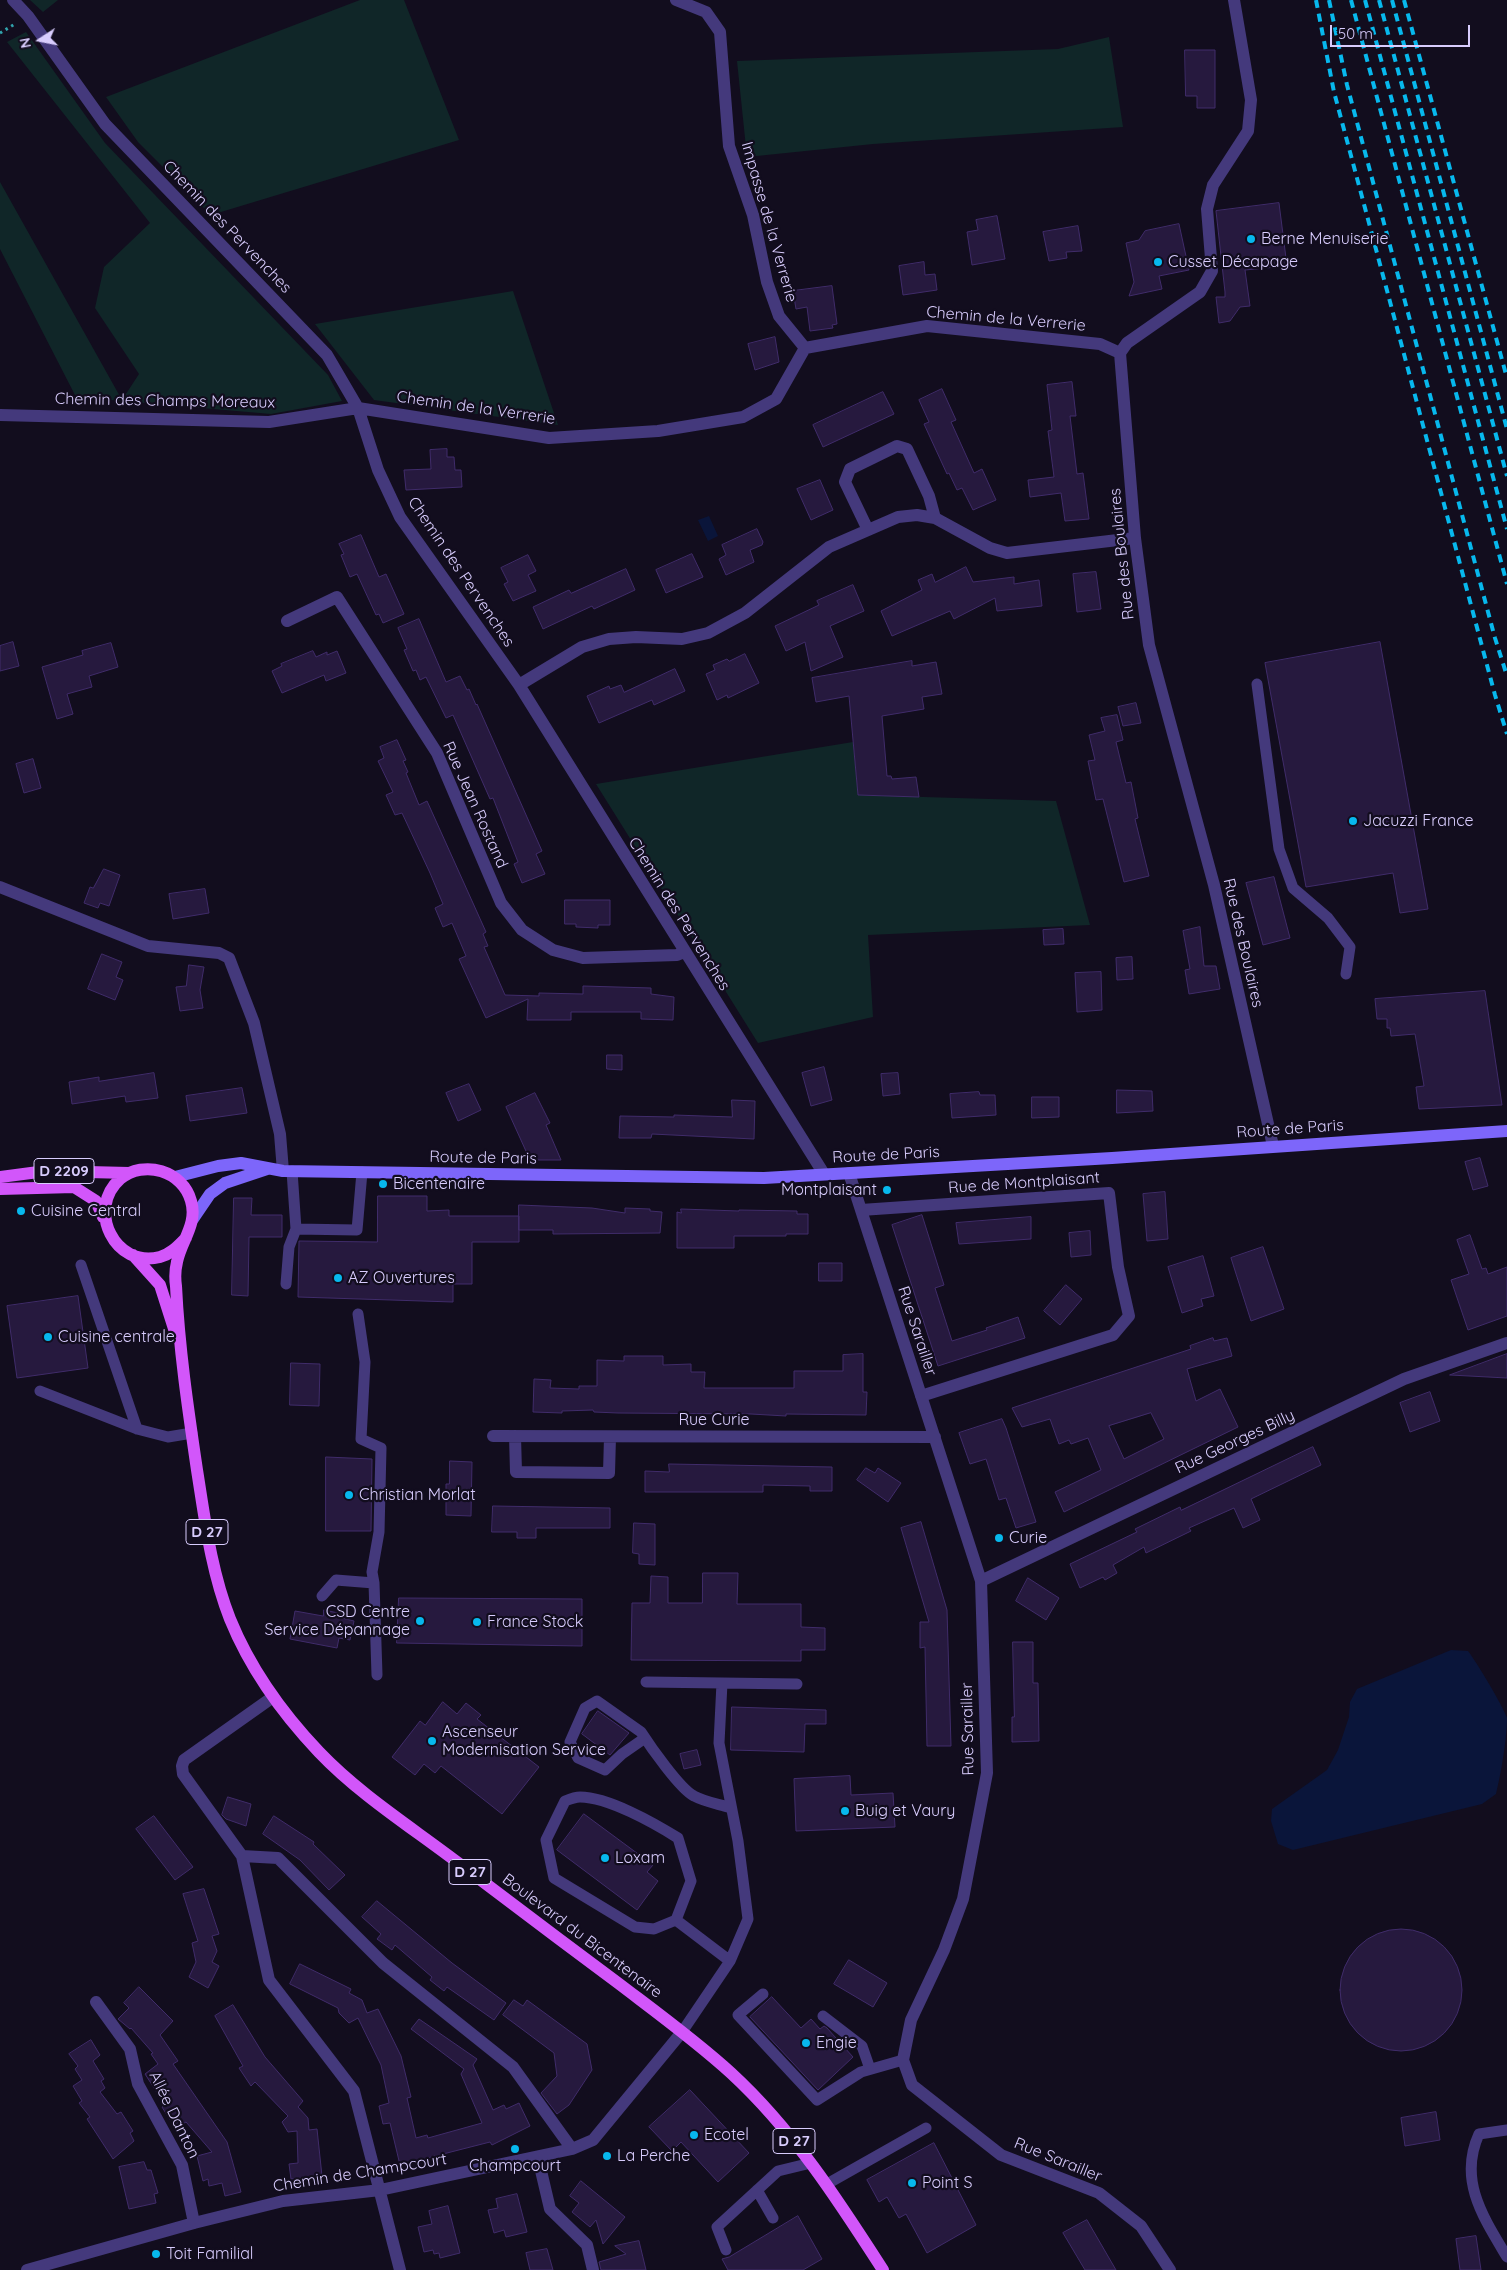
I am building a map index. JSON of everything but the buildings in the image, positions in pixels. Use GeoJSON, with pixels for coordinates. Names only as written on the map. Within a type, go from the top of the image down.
{"type":"FeatureCollection","features":[{"type":"Feature","properties":{"kind":"main road","name":"Route de Paris"},"geometry":{"type":"LineString","coordinates":[[175,1177],[218,1166],[241,1163],[267,1169],[288,1171],[764,1178],[1112,1158],[1507,1131]]}},
{"type":"Feature","properties":{"kind":"main road"},"geometry":{"type":"LineString","coordinates":[[145,1169],[160,1170],[175,1177],[186,1189],[192,1204],[193,1220],[186,1238],[172,1252],[160,1257],[146,1258],[132,1255],[119,1247],[110,1235],[105,1220],[105,1206],[109,1193],[118,1181],[129,1173],[145,1169]]}},
{"type":"Feature","properties":{"kind":"main road","name":"Route de Paris"},"geometry":{"type":"LineString","coordinates":[[193,1220],[210,1194],[225,1183],[267,1169]]}},
{"type":"Feature","properties":{"kind":"main road","name":"D 2209"},"geometry":{"type":"LineString","coordinates":[[0,1177],[46,1171],[129,1173]]}},
{"type":"Feature","properties":{"kind":"main road","name":"D 2209"},"geometry":{"type":"LineString","coordinates":[[0,1189],[74,1187],[96,1201],[105,1220]]}},
{"type":"Feature","properties":{"kind":"main road","name":"Boulevard du Bicentenaire"},"geometry":{"type":"LineString","coordinates":[[186,1238],[177,1261],[175,1282],[192,1433],[211,1557],[230,1618],[253,1666],[273,1697],[320,1754],[370,1797],[682,2032],[733,2075],[776,2119],[811,2162],[884,2270]]}},
{"type":"Feature","properties":{"kind":"main road","name":"Boulevard du Bicentenaire"},"geometry":{"type":"LineString","coordinates":[[132,1255],[160,1285],[182,1354]]}},
{"type":"Feature","properties":{"kind":"street","name":"Chemin des Pervenches"},"geometry":{"type":"LineString","coordinates":[[14,0],[28,16],[105,124],[327,355],[358,408],[378,470],[400,517],[519,685],[824,1174]]}},
{"type":"Feature","properties":{"kind":"street","name":"Impasse de la Verrerie"},"geometry":{"type":"LineString","coordinates":[[676,0],[706,12],[720,32],[729,146],[753,215],[767,282],[780,316],[805,348]]}},
{"type":"Feature","properties":{"kind":"street"},"geometry":{"type":"LineString","coordinates":[[1120,353],[1127,344],[1200,292],[1212,271],[1207,209],[1213,184],[1248,131],[1251,100],[1234,0]]}},
{"type":"Feature","properties":{"kind":"street","name":"Chemin de la Verrerie"},"geometry":{"type":"LineString","coordinates":[[358,408],[549,438],[658,431],[743,417],[776,399],[805,348],[927,326],[1100,344],[1120,353]]}},
{"type":"Feature","properties":{"kind":"street","name":"Rue des Boulaires"},"geometry":{"type":"LineString","coordinates":[[1120,353],[1135,538],[1149,645],[1214,885],[1273,1146]]}},
{"type":"Feature","properties":{"kind":"street","name":"Chemin des Champs Moreaux"},"geometry":{"type":"LineString","coordinates":[[0,415],[269,422],[358,408]]}},
{"type":"Feature","properties":{"kind":"street"},"geometry":{"type":"LineString","coordinates":[[868,530],[845,482],[850,469],[897,446],[906,449],[929,496],[935,518]]}},
{"type":"Feature","properties":{"kind":"street"},"geometry":{"type":"LineString","coordinates":[[519,685],[582,647],[609,640],[636,637],[682,639],[708,633],[745,613],[829,547],[898,517],[917,515],[935,518],[990,548],[1008,553],[1135,538]]}},
{"type":"Feature","properties":{"kind":"street","name":"Rue Jean Rostand"},"geometry":{"type":"LineString","coordinates":[[287,621],[337,597],[437,753],[501,903],[522,930],[553,950],[582,958],[677,955],[684,952]]}},
{"type":"Feature","properties":{"kind":"street"},"geometry":{"type":"LineString","coordinates":[[0,887],[148,946],[219,953],[230,958],[254,1023],[288,1171]]}},
{"type":"Feature","properties":{"kind":"street","name":"Rue Sarailler"},"geometry":{"type":"LineString","coordinates":[[849,1173],[981,1580],[987,1773],[963,1899],[944,1950],[911,2020],[903,2060],[912,2085],[1001,2155],[1099,2192],[1141,2226],[1170,2270]]}},
{"type":"Feature","properties":{"kind":"street","name":"Rue de Montplaisant"},"geometry":{"type":"LineString","coordinates":[[861,1210],[1109,1193],[1118,1267],[1129,1316],[1113,1334],[921,1396]]}},
{"type":"Feature","properties":{"kind":"street","name":"Rue Georges Billy"},"geometry":{"type":"LineString","coordinates":[[981,1580],[1404,1379],[1507,1343]]}},
{"type":"Feature","properties":{"kind":"street","name":"Rue Curie"},"geometry":{"type":"LineString","coordinates":[[493,1436],[935,1437]]}},
{"type":"Feature","properties":{"kind":"street"},"geometry":{"type":"LineString","coordinates":[[514,1436],[516,1472],[609,1473],[610,1437]]}},
{"type":"Feature","properties":{"kind":"street"},"geometry":{"type":"LineString","coordinates":[[273,1697],[184,1760],[182,1766],[183,1774],[242,1856],[269,1980],[354,2091],[400,2270]]}},
{"type":"Feature","properties":{"kind":"street"},"geometry":{"type":"LineString","coordinates":[[242,1856],[278,1858],[383,1963],[513,2067],[572,2149]]}},
{"type":"Feature","properties":{"kind":"street","name":"Allée Danton"},"geometry":{"type":"LineString","coordinates":[[96,2002],[130,2049],[138,2084],[182,2165],[194,2223]]}},
{"type":"Feature","properties":{"kind":"street","name":"Chemin de Champcourt"},"geometry":{"type":"LineString","coordinates":[[26,2270],[194,2223],[283,2201],[380,2190],[538,2158],[572,2149],[594,2140],[682,2032]]}},
{"type":"Feature","properties":{"kind":"street"},"geometry":{"type":"LineString","coordinates":[[538,2158],[550,2209],[587,2245],[593,2270]]}},
{"type":"Feature","properties":{"kind":"lane"},"geometry":{"type":"LineString","coordinates":[[1257,684],[1279,849],[1293,888],[1328,918],[1350,947],[1346,974]]}},
{"type":"Feature","properties":{"kind":"lane"},"geometry":{"type":"LineString","coordinates":[[286,1284],[289,1247],[296,1229],[288,1171]]}},
{"type":"Feature","properties":{"kind":"lane"},"geometry":{"type":"LineString","coordinates":[[296,1229],[357,1230],[362,1172]]}},
{"type":"Feature","properties":{"kind":"lane"},"geometry":{"type":"LineString","coordinates":[[81,1264],[137,1429]]}},
{"type":"Feature","properties":{"kind":"lane"},"geometry":{"type":"LineString","coordinates":[[358,1314],[366,1362],[361,1439],[381,1448],[379,1532],[372,1572],[377,1675]]}},
{"type":"Feature","properties":{"kind":"lane"},"geometry":{"type":"LineString","coordinates":[[40,1391],[137,1429],[168,1437],[192,1433]]}},
{"type":"Feature","properties":{"kind":"lane"},"geometry":{"type":"LineString","coordinates":[[322,1596],[336,1580],[374,1583]]}},
{"type":"Feature","properties":{"kind":"lane"},"geometry":{"type":"LineString","coordinates":[[646,1682],[797,1684]]}},
{"type":"Feature","properties":{"kind":"lane"},"geometry":{"type":"LineString","coordinates":[[682,2032],[730,1961],[748,1919],[719,1742],[722,1683]]}},
{"type":"Feature","properties":{"kind":"lane"},"geometry":{"type":"LineString","coordinates":[[645,1738],[622,1754],[605,1770],[578,1758],[570,1742],[585,1708],[597,1701],[641,1732],[645,1738],[653,1752],[692,1796],[731,1808]]}},
{"type":"Feature","properties":{"kind":"lane"},"geometry":{"type":"LineString","coordinates":[[578,1797],[593,1799],[646,1818],[678,1838],[691,1881],[676,1920],[654,1929],[635,1927],[554,1878],[546,1840],[565,1801],[578,1797]]}},
{"type":"Feature","properties":{"kind":"lane"},"geometry":{"type":"LineString","coordinates":[[676,1920],[730,1961]]}},
{"type":"Feature","properties":{"kind":"lane"},"geometry":{"type":"LineString","coordinates":[[763,1994],[738,2015],[817,2100],[861,2072],[903,2060]]}},
{"type":"Feature","properties":{"kind":"lane"},"geometry":{"type":"LineString","coordinates":[[823,2016],[862,2046],[870,2069]]}},
{"type":"Feature","properties":{"kind":"lane"},"geometry":{"type":"LineString","coordinates":[[827,2184],[926,2128]]}},
{"type":"Feature","properties":{"kind":"lane"},"geometry":{"type":"LineString","coordinates":[[1507,2130],[1479,2134],[1473,2147],[1471,2163],[1472,2186],[1482,2215],[1507,2257]]}},
{"type":"Feature","properties":{"kind":"lane"},"geometry":{"type":"LineString","coordinates":[[726,2250],[717,2227],[778,2171],[811,2162]]}},
{"type":"Feature","properties":{"kind":"lane"},"geometry":{"type":"LineString","coordinates":[[757,2190],[773,2218]]}},
{"type":"Feature","properties":{"kind":"green space"},"geometry":{"type":"Polygon","coordinates":[[[30,0],[58,0],[43,12],[30,0]]]}},
{"type":"Feature","properties":{"kind":"green space"},"geometry":{"type":"Polygon","coordinates":[[[360,0],[404,0],[459,140],[211,215],[138,142],[106,97],[360,0]]]}},
{"type":"Feature","properties":{"kind":"green space"},"geometry":{"type":"Polygon","coordinates":[[[26,32],[105,143],[328,375],[342,401],[271,414],[76,397],[0,249],[0,182],[122,400],[139,374],[95,308],[104,267],[150,223],[7,42],[26,32]]]}},
{"type":"Feature","properties":{"kind":"green space"},"geometry":{"type":"Polygon","coordinates":[[[1109,37],[1123,127],[873,144],[747,157],[737,61],[1058,49],[1109,37]]]}},
{"type":"Feature","properties":{"kind":"green space"},"geometry":{"type":"Polygon","coordinates":[[[513,291],[558,425],[374,400],[315,324],[513,291]]]}},
{"type":"Feature","properties":{"kind":"green space"},"geometry":{"type":"Polygon","coordinates":[[[853,742],[858,795],[1056,801],[1090,925],[868,935],[873,1017],[758,1043],[596,784],[853,742]]]}},
{"type":"Feature","properties":{"kind":"water"},"geometry":{"type":"Polygon","coordinates":[[[709,516],[718,536],[708,541],[698,520],[709,516]]]}},
{"type":"Feature","properties":{"kind":"water"},"geometry":{"type":"Polygon","coordinates":[[[1451,1650],[1468,1651],[1489,1684],[1507,1718],[1506,1736],[1496,1794],[1482,1804],[1293,1850],[1278,1844],[1271,1821],[1272,1809],[1327,1770],[1338,1750],[1349,1717],[1350,1702],[1357,1689],[1451,1650]]]}},
{"type":"Feature","properties":{"kind":"railway"},"geometry":{"type":"LineString","coordinates":[[1316,0],[1334,92],[1507,734]]}},
{"type":"Feature","properties":{"kind":"railway"},"geometry":{"type":"LineString","coordinates":[[1329,0],[1347,85],[1495,638],[1507,676]]}},
{"type":"Feature","properties":{"kind":"railway"},"geometry":{"type":"LineString","coordinates":[[1351,0],[1507,584]]}},
{"type":"Feature","properties":{"kind":"railway"},"geometry":{"type":"LineString","coordinates":[[1365,0],[1507,529]]}},
{"type":"Feature","properties":{"kind":"railway"},"geometry":{"type":"LineString","coordinates":[[1379,0],[1507,476]]}},
{"type":"Feature","properties":{"kind":"railway"},"geometry":{"type":"LineString","coordinates":[[1392,0],[1507,429]]}},
{"type":"Feature","properties":{"kind":"railway"},"geometry":{"type":"LineString","coordinates":[[1404,0],[1507,378]]}},
{"type":"Feature","properties":{"kind":"place","name":"Berne Menuiserie"},"geometry":{"type":"Point","coordinates":[1251,239]}},
{"type":"Feature","properties":{"kind":"place","name":"Cusset Décapage"},"geometry":{"type":"Point","coordinates":[1158,262]}},
{"type":"Feature","properties":{"kind":"place","name":"Jacuzzi France"},"geometry":{"type":"Point","coordinates":[1353,821]}},
{"type":"Feature","properties":{"kind":"place","name":"Bicentenaire"},"geometry":{"type":"Point","coordinates":[383,1184]}},
{"type":"Feature","properties":{"kind":"place","name":"Montplaisant"},"geometry":{"type":"Point","coordinates":[887,1190]}},
{"type":"Feature","properties":{"kind":"place","name":"Cuisine Central"},"geometry":{"type":"Point","coordinates":[21,1211]}},
{"type":"Feature","properties":{"kind":"place","name":"AZ Ouvertures"},"geometry":{"type":"Point","coordinates":[338,1278]}},
{"type":"Feature","properties":{"kind":"place","name":"Cuisine centrale"},"geometry":{"type":"Point","coordinates":[48,1337]}},
{"type":"Feature","properties":{"kind":"place","name":"Christian Morlat"},"geometry":{"type":"Point","coordinates":[349,1495]}},
{"type":"Feature","properties":{"kind":"place","name":"Curie"},"geometry":{"type":"Point","coordinates":[999,1538]}},
{"type":"Feature","properties":{"kind":"place","name":"CSD Centre Service Dépannage"},"geometry":{"type":"Point","coordinates":[420,1621]}},
{"type":"Feature","properties":{"kind":"place","name":"France Stock"},"geometry":{"type":"Point","coordinates":[477,1622]}},
{"type":"Feature","properties":{"kind":"place","name":"Ascenseur Modernisation Service"},"geometry":{"type":"Point","coordinates":[432,1741]}},
{"type":"Feature","properties":{"kind":"place","name":"Buig et Vaury"},"geometry":{"type":"Point","coordinates":[845,1811]}},
{"type":"Feature","properties":{"kind":"place","name":"Loxam"},"geometry":{"type":"Point","coordinates":[605,1858]}},
{"type":"Feature","properties":{"kind":"place","name":"Engie"},"geometry":{"type":"Point","coordinates":[806,2043]}},
{"type":"Feature","properties":{"kind":"place","name":"Ecotel"},"geometry":{"type":"Point","coordinates":[694,2135]}},
{"type":"Feature","properties":{"kind":"place","name":"Champcourt"},"geometry":{"type":"Point","coordinates":[515,2149]}},
{"type":"Feature","properties":{"kind":"place","name":"La Perche"},"geometry":{"type":"Point","coordinates":[607,2156]}},
{"type":"Feature","properties":{"kind":"place","name":"Point S"},"geometry":{"type":"Point","coordinates":[912,2183]}},
{"type":"Feature","properties":{"kind":"place","name":"Toit Familial"},"geometry":{"type":"Point","coordinates":[156,2254]}}]}
